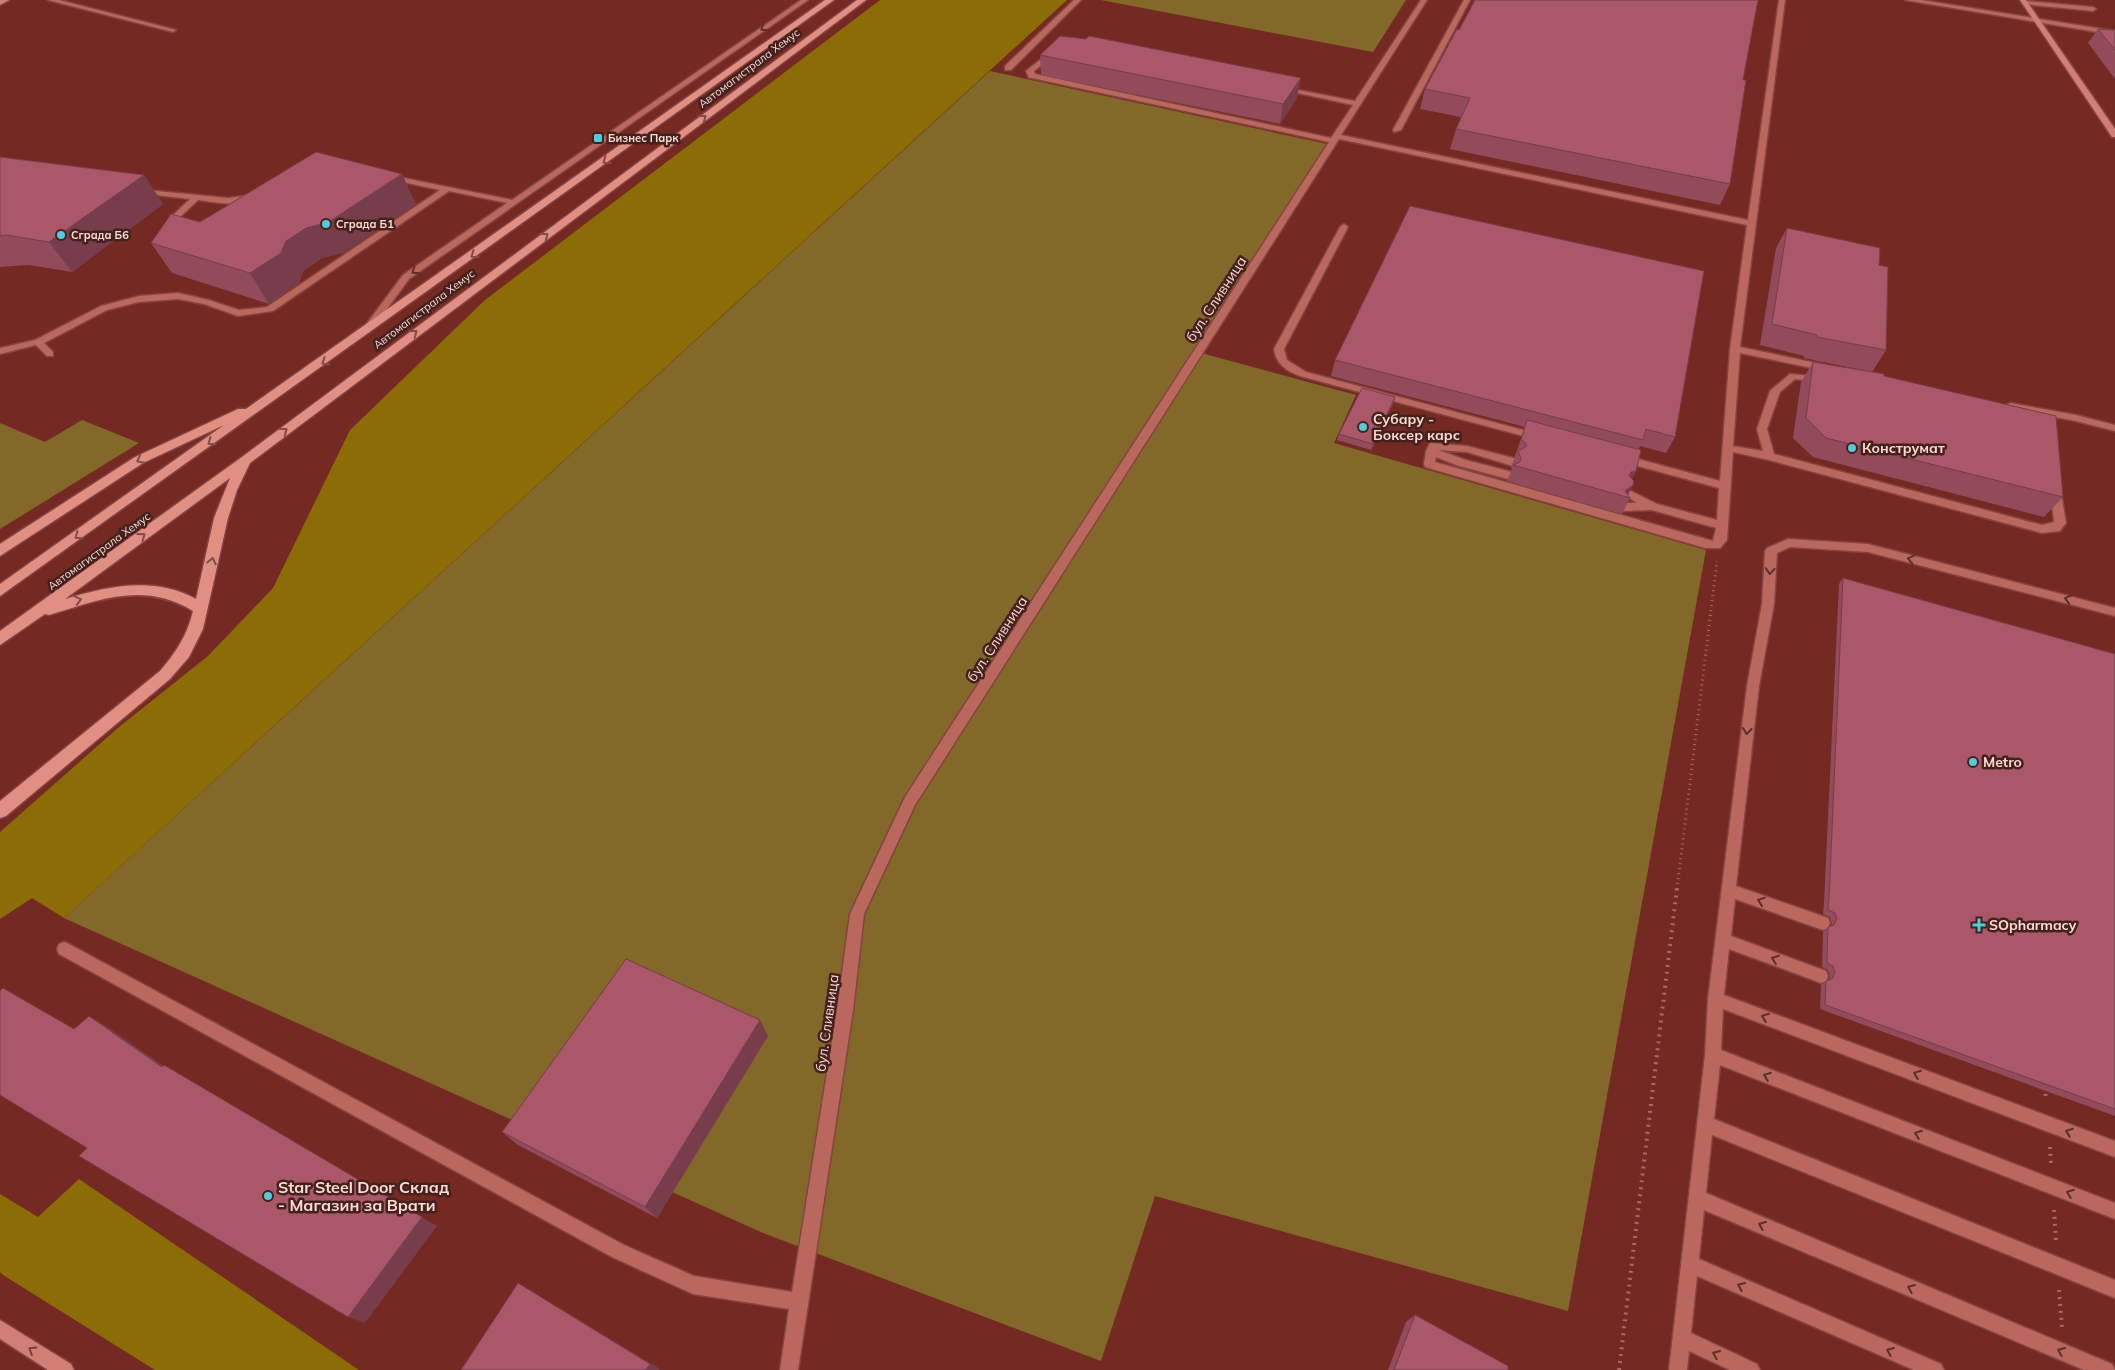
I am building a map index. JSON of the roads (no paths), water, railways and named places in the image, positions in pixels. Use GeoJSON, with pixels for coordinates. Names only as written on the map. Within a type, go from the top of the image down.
{"type":"FeatureCollection","features":[{"type":"Feature","properties":{"kind":"highway","name":"Автомагистрала Хемус"},"geometry":{"type":"LineString","coordinates":[[0,591],[364,334],[830,0]]}},
{"type":"Feature","properties":{"kind":"highway","name":"Автомагистрала Хемус"},"geometry":{"type":"LineString","coordinates":[[0,639],[246,460],[862,0]]}},
{"type":"Feature","properties":{"kind":"highway"},"geometry":{"type":"LineString","coordinates":[[0,551],[139,460],[279,394]]}},
{"type":"Feature","properties":{"kind":"highway"},"geometry":{"type":"LineString","coordinates":[[0,811],[166,675],[184,653],[196,630],[221,518],[230,490],[246,460]]}},
{"type":"Feature","properties":{"kind":"highway"},"geometry":{"type":"LineString","coordinates":[[32,616],[76,600],[122,591],[160,591],[183,599],[201,609]]}},
{"type":"Feature","properties":{"kind":"main road"},"geometry":{"type":"LineString","coordinates":[[0,3],[6,0]]}},
{"type":"Feature","properties":{"kind":"main road"},"geometry":{"type":"LineString","coordinates":[[2024,1],[2115,135]]}},
{"type":"Feature","properties":{"kind":"main road"},"geometry":{"type":"LineString","coordinates":[[0,1329],[65,1370]]}},
{"type":"Feature","properties":{"kind":"street"},"geometry":{"type":"LineString","coordinates":[[51,0],[173,30]]}},
{"type":"Feature","properties":{"kind":"street"},"geometry":{"type":"LineString","coordinates":[[364,334],[406,277],[805,0]]}},
{"type":"Feature","properties":{"kind":"street"},"geometry":{"type":"LineString","coordinates":[[1008,68],[1078,0]]}},
{"type":"Feature","properties":{"kind":"street","name":"бул. Сливница"},"geometry":{"type":"LineString","coordinates":[[789,1370],[798,1302],[845,1010],[857,914],[910,801],[1424,0]]}},
{"type":"Feature","properties":{"kind":"street"},"geometry":{"type":"LineString","coordinates":[[1397,130],[1467,0]]}},
{"type":"Feature","properties":{"kind":"street"},"geometry":{"type":"LineString","coordinates":[[1513,462],[1467,449],[1434,445],[1429,464],[1704,544],[1716,545],[1721,540],[1735,349],[1782,0]]}},
{"type":"Feature","properties":{"kind":"street"},"geometry":{"type":"LineString","coordinates":[[1908,0],[2115,33]]}},
{"type":"Feature","properties":{"kind":"street"},"geometry":{"type":"LineString","coordinates":[[2024,1],[2093,9]]}},
{"type":"Feature","properties":{"kind":"street"},"geometry":{"type":"LineString","coordinates":[[1064,49],[1050,53],[1030,71],[1032,76],[1751,223]]}},
{"type":"Feature","properties":{"kind":"street"},"geometry":{"type":"LineString","coordinates":[[1274,88],[1359,104]]}},
{"type":"Feature","properties":{"kind":"street"},"geometry":{"type":"LineString","coordinates":[[381,174],[512,202]]}},
{"type":"Feature","properties":{"kind":"street"},"geometry":{"type":"LineString","coordinates":[[0,351],[38,342],[104,308],[139,299],[178,296],[206,302],[238,313],[270,309],[448,188]]}},
{"type":"Feature","properties":{"kind":"street"},"geometry":{"type":"LineString","coordinates":[[134,190],[228,201],[247,200],[260,195]]}},
{"type":"Feature","properties":{"kind":"street"},"geometry":{"type":"LineString","coordinates":[[190,231],[175,222],[176,216],[196,198]]}},
{"type":"Feature","properties":{"kind":"street"},"geometry":{"type":"LineString","coordinates":[[1344,227],[1279,349],[1280,357],[1284,364],[1292,370],[1303,374],[1551,440]]}},
{"type":"Feature","properties":{"kind":"street"},"geometry":{"type":"LineString","coordinates":[[38,342],[50,354]]}},
{"type":"Feature","properties":{"kind":"street"},"geometry":{"type":"LineString","coordinates":[[1735,349],[1842,371]]}},
{"type":"Feature","properties":{"kind":"street"},"geometry":{"type":"LineString","coordinates":[[1769,456],[1762,429],[1775,391],[1793,376],[1829,380]]}},
{"type":"Feature","properties":{"kind":"street"},"geometry":{"type":"LineString","coordinates":[[1996,403],[2045,417],[2076,418],[2115,428]]}},
{"type":"Feature","properties":{"kind":"street"},"geometry":{"type":"LineString","coordinates":[[1728,448],[1769,456],[2042,529],[2056,528],[2060,523],[2053,477]]}},
{"type":"Feature","properties":{"kind":"street"},"geometry":{"type":"LineString","coordinates":[[1431,451],[1463,463],[1508,475]]}},
{"type":"Feature","properties":{"kind":"street"},"geometry":{"type":"LineString","coordinates":[[1608,456],[1725,486]]}},
{"type":"Feature","properties":{"kind":"street"},"geometry":{"type":"LineString","coordinates":[[1627,493],[1653,507],[1723,526]]}},
{"type":"Feature","properties":{"kind":"street"},"geometry":{"type":"LineString","coordinates":[[1624,507],[1653,507]]}},
{"type":"Feature","properties":{"kind":"street"},"geometry":{"type":"LineString","coordinates":[[1678,1370],[1713,1055],[1716,999],[1753,686],[1768,604],[1771,551],[1788,543],[1868,548],[2115,612]]}},
{"type":"Feature","properties":{"kind":"street"},"geometry":{"type":"LineString","coordinates":[[1729,890],[1823,924]]}},
{"type":"Feature","properties":{"kind":"street"},"geometry":{"type":"LineString","coordinates":[[1723,940],[1821,976]]}},
{"type":"Feature","properties":{"kind":"street"},"geometry":{"type":"LineString","coordinates":[[64,949],[618,1251],[694,1285],[798,1302]]}},
{"type":"Feature","properties":{"kind":"street"},"geometry":{"type":"LineString","coordinates":[[1716,999],[2115,1149]]}},
{"type":"Feature","properties":{"kind":"street"},"geometry":{"type":"LineString","coordinates":[[1713,1055],[2115,1211]]}},
{"type":"Feature","properties":{"kind":"street"},"geometry":{"type":"LineString","coordinates":[[1705,1124],[2115,1289]]}},
{"type":"Feature","properties":{"kind":"street"},"geometry":{"type":"LineString","coordinates":[[1697,1198],[2106,1370]]}},
{"type":"Feature","properties":{"kind":"street"},"geometry":{"type":"LineString","coordinates":[[1690,1264],[1935,1370]]}},
{"type":"Feature","properties":{"kind":"street"},"geometry":{"type":"LineString","coordinates":[[1681,1338],[1751,1370]]}},
{"type":"Feature","properties":{"kind":"place","name":"Бизнес Парк"},"geometry":{"type":"Point","coordinates":[598,138]}},
{"type":"Feature","properties":{"kind":"place","name":"Сграда Б1"},"geometry":{"type":"Point","coordinates":[326,224]}},
{"type":"Feature","properties":{"kind":"place","name":"Сграда Б6"},"geometry":{"type":"Point","coordinates":[61,235]}},
{"type":"Feature","properties":{"kind":"place","name":"Субару - Боксер карс"},"geometry":{"type":"Point","coordinates":[1363,427]}},
{"type":"Feature","properties":{"kind":"place","name":"Конструмат"},"geometry":{"type":"Point","coordinates":[1852,448]}},
{"type":"Feature","properties":{"kind":"place","name":"Metro"},"geometry":{"type":"Point","coordinates":[1973,762]}},
{"type":"Feature","properties":{"kind":"place","name":"SOpharmacy"},"geometry":{"type":"Point","coordinates":[1979,925]}},
{"type":"Feature","properties":{"kind":"place","name":"Star Steel Door Склад - Магазин за Врати"},"geometry":{"type":"Point","coordinates":[268,1196]}}]}
